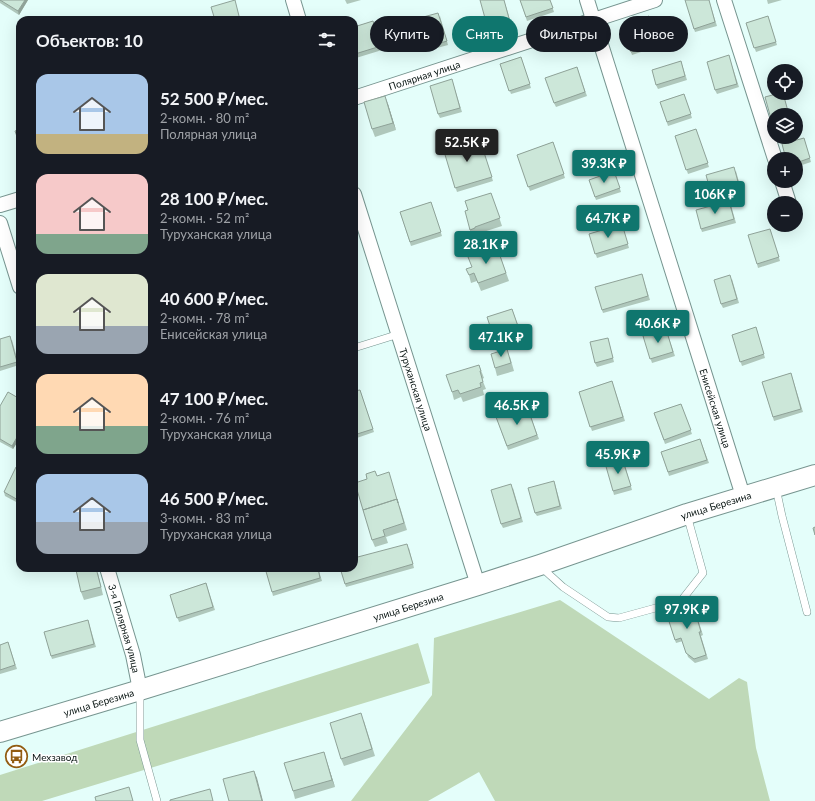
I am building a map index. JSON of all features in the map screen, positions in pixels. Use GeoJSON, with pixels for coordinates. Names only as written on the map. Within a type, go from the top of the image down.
{"type":"FeatureCollection","features":[{"type":"Feature","properties":{"kind":"street"},"geometry":{"type":"LineString","coordinates":[[293,0],[298,16]]}},
{"type":"Feature","properties":{"kind":"street","name":"Енисейская улица"},"geometry":{"type":"LineString","coordinates":[[587,0],[592,16]]}},
{"type":"Feature","properties":{"kind":"street","name":"Полярная улица"},"geometry":{"type":"LineString","coordinates":[[603,16],[655,0]]}},
{"type":"Feature","properties":{"kind":"street"},"geometry":{"type":"LineString","coordinates":[[724,0],[773,152]]}},
{"type":"Feature","properties":{"kind":"street","name":"Полярная улица"},"geometry":{"type":"LineString","coordinates":[[358,97],[526,41]]}},
{"type":"Feature","properties":{"kind":"street","name":"Енисейская улица"},"geometry":{"type":"LineString","coordinates":[[603,52],[743,496]]}},
{"type":"Feature","properties":{"kind":"street"},"geometry":{"type":"LineString","coordinates":[[0,205],[16,200]]}},
{"type":"Feature","properties":{"kind":"street","name":"Туруханская улица"},"geometry":{"type":"LineString","coordinates":[[358,206],[478,585]]}},
{"type":"Feature","properties":{"kind":"street"},"geometry":{"type":"LineString","coordinates":[[0,222],[16,274]]}},
{"type":"Feature","properties":{"kind":"street","name":"улица Березина"},"geometry":{"type":"LineString","coordinates":[[0,732],[478,585],[687,514],[815,474]]}},
{"type":"Feature","properties":{"kind":"street","name":"3-я Полярная улица"},"geometry":{"type":"LineString","coordinates":[[108,572],[133,655],[140,690]]}},
{"type":"Feature","properties":{"kind":"lane"},"geometry":{"type":"LineString","coordinates":[[358,347],[399,334]]}},
{"type":"Feature","properties":{"kind":"lane"},"geometry":{"type":"LineString","coordinates":[[776,486],[806,612]]}},
{"type":"Feature","properties":{"kind":"lane"},"geometry":{"type":"LineString","coordinates":[[540,565],[564,587],[608,617],[619,618],[680,600],[703,573],[687,514]]}},
{"type":"Feature","properties":{"kind":"lane"},"geometry":{"type":"LineString","coordinates":[[140,690],[140,740],[157,801]]}},
{"type":"Feature","properties":{"kind":"green space"},"geometry":{"type":"Polygon","coordinates":[[[560,600],[709,699],[739,678],[747,682],[756,748],[770,801],[495,801],[479,772],[428,801],[351,801],[432,695],[434,638],[560,600]]]}},
{"type":"Feature","properties":{"kind":"green space"},"geometry":{"type":"Polygon","coordinates":[[[418,643],[430,683],[42,801],[0,801],[0,775],[418,643]]]}},
{"type":"Feature","properties":{"kind":"building"},"geometry":{"type":"Polygon","coordinates":[[[0,0],[25,0],[18,11],[0,0]]]}},
{"type":"Feature","properties":{"kind":"building"},"geometry":{"type":"Polygon","coordinates":[[[235,0],[239,16],[214,16],[211,7],[235,0]]]}},
{"type":"Feature","properties":{"kind":"building"},"geometry":{"type":"Polygon","coordinates":[[[480,0],[504,0],[508,16],[484,16],[480,0]]]}},
{"type":"Feature","properties":{"kind":"building"},"geometry":{"type":"Polygon","coordinates":[[[520,0],[550,0],[553,8],[526,17],[520,0]]]}},
{"type":"Feature","properties":{"kind":"building"},"geometry":{"type":"Polygon","coordinates":[[[685,0],[709,0],[715,22],[694,29],[685,0]]]}},
{"type":"Feature","properties":{"kind":"building"},"geometry":{"type":"Polygon","coordinates":[[[438,13],[439,16],[427,16],[438,13]]]}},
{"type":"Feature","properties":{"kind":"building"},"geometry":{"type":"Polygon","coordinates":[[[768,16],[776,42],[754,48],[746,23],[768,16]]]}},
{"type":"Feature","properties":{"kind":"building"},"geometry":{"type":"Polygon","coordinates":[[[370,22],[370,49],[358,53],[358,26],[370,22]]]}},
{"type":"Feature","properties":{"kind":"building"},"geometry":{"type":"Polygon","coordinates":[[[444,32],[447,41],[444,42],[444,32]]]}},
{"type":"Feature","properties":{"kind":"building"},"geometry":{"type":"Polygon","coordinates":[[[729,55],[737,84],[715,90],[707,62],[729,55]]]}},
{"type":"Feature","properties":{"kind":"building"},"geometry":{"type":"Polygon","coordinates":[[[521,57],[530,84],[509,91],[500,64],[521,57]]]}},
{"type":"Feature","properties":{"kind":"building"},"geometry":{"type":"Polygon","coordinates":[[[681,61],[685,76],[656,85],[652,70],[681,61]]]}},
{"type":"Feature","properties":{"kind":"building"},"geometry":{"type":"Polygon","coordinates":[[[577,67],[585,92],[554,103],[545,78],[577,67]]]}},
{"type":"Feature","properties":{"kind":"building"},"geometry":{"type":"Polygon","coordinates":[[[452,79],[460,108],[438,114],[430,86],[452,79]]]}},
{"type":"Feature","properties":{"kind":"building"},"geometry":{"type":"Polygon","coordinates":[[[684,94],[691,114],[667,122],[660,102],[684,94]]]}},
{"type":"Feature","properties":{"kind":"building"},"geometry":{"type":"Polygon","coordinates":[[[385,96],[393,123],[372,129],[364,102],[385,96]]]}},
{"type":"Feature","properties":{"kind":"building"},"geometry":{"type":"Polygon","coordinates":[[[767,96],[767,100],[785,100],[787,108],[768,108],[765,97],[767,96]]]}},
{"type":"Feature","properties":{"kind":"building"},"geometry":{"type":"Polygon","coordinates":[[[696,129],[708,163],[686,170],[675,136],[696,129]]]}},
{"type":"Feature","properties":{"kind":"building"},"geometry":{"type":"Polygon","coordinates":[[[479,137],[492,177],[455,188],[443,148],[479,137]]]}},
{"type":"Feature","properties":{"kind":"building"},"geometry":{"type":"Polygon","coordinates":[[[803,138],[810,158],[803,160],[803,152],[784,152],[782,144],[803,144],[803,138]]]}},
{"type":"Feature","properties":{"kind":"building"},"geometry":{"type":"Polygon","coordinates":[[[553,142],[564,174],[528,187],[517,155],[553,142]]]}},
{"type":"Feature","properties":{"kind":"building"},"geometry":{"type":"Polygon","coordinates":[[[734,167],[740,189],[712,197],[706,175],[734,167]]]}},
{"type":"Feature","properties":{"kind":"building"},"geometry":{"type":"Polygon","coordinates":[[[614,171],[620,188],[595,197],[589,180],[614,171]]]}},
{"type":"Feature","properties":{"kind":"building"},"geometry":{"type":"Polygon","coordinates":[[[491,193],[500,218],[470,230],[465,211],[468,210],[465,201],[491,193]]]}},
{"type":"Feature","properties":{"kind":"building"},"geometry":{"type":"Polygon","coordinates":[[[729,201],[734,219],[701,229],[696,210],[729,201]]]}},
{"type":"Feature","properties":{"kind":"building"},"geometry":{"type":"Polygon","coordinates":[[[431,202],[441,232],[410,242],[400,212],[431,202]]]}},
{"type":"Feature","properties":{"kind":"building"},"geometry":{"type":"Polygon","coordinates":[[[622,224],[628,244],[595,254],[589,234],[622,224]]]}},
{"type":"Feature","properties":{"kind":"building"},"geometry":{"type":"Polygon","coordinates":[[[767,230],[767,232],[771,232],[779,257],[757,264],[748,235],[767,230]]]}},
{"type":"Feature","properties":{"kind":"building"},"geometry":{"type":"Polygon","coordinates":[[[497,247],[506,273],[478,283],[474,273],[469,275],[466,269],[472,267],[468,257],[497,247]]]}},
{"type":"Feature","properties":{"kind":"building"},"geometry":{"type":"Polygon","coordinates":[[[642,274],[648,296],[602,310],[595,287],[642,274]]]}},
{"type":"Feature","properties":{"kind":"building"},"geometry":{"type":"Polygon","coordinates":[[[730,275],[737,299],[721,304],[714,280],[730,275]]]}},
{"type":"Feature","properties":{"kind":"building"},"geometry":{"type":"Polygon","coordinates":[[[512,309],[520,332],[495,341],[487,317],[512,309]]]}},
{"type":"Feature","properties":{"kind":"building"},"geometry":{"type":"Polygon","coordinates":[[[756,327],[764,354],[740,362],[732,335],[756,327]]]}},
{"type":"Feature","properties":{"kind":"building"},"geometry":{"type":"Polygon","coordinates":[[[666,329],[673,352],[650,359],[643,336],[666,329]]]}},
{"type":"Feature","properties":{"kind":"building"},"geometry":{"type":"Polygon","coordinates":[[[10,336],[16,362],[0,367],[0,339],[10,336]]]}},
{"type":"Feature","properties":{"kind":"building"},"geometry":{"type":"Polygon","coordinates":[[[608,338],[613,358],[595,363],[590,342],[608,338]]]}},
{"type":"Feature","properties":{"kind":"building"},"geometry":{"type":"Polygon","coordinates":[[[507,349],[511,363],[495,368],[491,354],[507,349]]]}},
{"type":"Feature","properties":{"kind":"building"},"geometry":{"type":"Polygon","coordinates":[[[479,365],[483,382],[480,383],[481,387],[460,394],[458,390],[452,392],[446,375],[479,365]]]}},
{"type":"Feature","properties":{"kind":"building"},"geometry":{"type":"Polygon","coordinates":[[[791,373],[801,409],[773,417],[762,382],[791,373]]]}},
{"type":"Feature","properties":{"kind":"building"},"geometry":{"type":"Polygon","coordinates":[[[612,381],[623,417],[590,427],[579,392],[612,381]]]}},
{"type":"Feature","properties":{"kind":"building"},"geometry":{"type":"Polygon","coordinates":[[[358,390],[360,390],[373,429],[358,434],[358,390]]]}},
{"type":"Feature","properties":{"kind":"building"},"geometry":{"type":"Polygon","coordinates":[[[8,392],[16,397],[16,439],[12,446],[0,439],[0,406],[8,392]]]}},
{"type":"Feature","properties":{"kind":"building"},"geometry":{"type":"Polygon","coordinates":[[[681,404],[691,430],[664,440],[654,413],[681,404]]]}},
{"type":"Feature","properties":{"kind":"building"},"geometry":{"type":"Polygon","coordinates":[[[527,406],[537,435],[507,446],[496,417],[527,406]]]}},
{"type":"Feature","properties":{"kind":"building"},"geometry":{"type":"Polygon","coordinates":[[[700,439],[707,460],[668,472],[661,452],[700,439]]]}},
{"type":"Feature","properties":{"kind":"building"},"geometry":{"type":"Polygon","coordinates":[[[622,458],[631,486],[613,491],[605,463],[622,458]]]}},
{"type":"Feature","properties":{"kind":"building"},"geometry":{"type":"Polygon","coordinates":[[[16,467],[16,499],[4,492],[16,467]]]}},
{"type":"Feature","properties":{"kind":"building"},"geometry":{"type":"Polygon","coordinates":[[[375,471],[377,476],[389,472],[397,499],[363,510],[358,493],[358,482],[367,479],[366,474],[375,471]]]}},
{"type":"Feature","properties":{"kind":"building"},"geometry":{"type":"Polygon","coordinates":[[[554,481],[560,506],[535,513],[528,488],[554,481]]]}},
{"type":"Feature","properties":{"kind":"building"},"geometry":{"type":"Polygon","coordinates":[[[511,484],[521,518],[501,524],[491,490],[511,484]]]}},
{"type":"Feature","properties":{"kind":"building"},"geometry":{"type":"Polygon","coordinates":[[[397,499],[404,523],[383,530],[385,536],[372,540],[363,510],[397,499]]]}},
{"type":"Feature","properties":{"kind":"building"},"geometry":{"type":"Polygon","coordinates":[[[407,544],[413,564],[345,584],[341,572],[358,572],[358,557],[407,544]]]}},
{"type":"Feature","properties":{"kind":"building"},"geometry":{"type":"Polygon","coordinates":[[[76,572],[97,572],[101,587],[81,592],[76,572]]]}},
{"type":"Feature","properties":{"kind":"building"},"geometry":{"type":"Polygon","coordinates":[[[266,572],[319,572],[320,578],[272,592],[266,572]]]}},
{"type":"Feature","properties":{"kind":"building"},"geometry":{"type":"Polygon","coordinates":[[[206,583],[213,607],[177,618],[170,595],[206,583]]]}},
{"type":"Feature","properties":{"kind":"building"},"geometry":{"type":"Polygon","coordinates":[[[693,604],[706,655],[694,659],[686,653],[681,638],[675,640],[666,612],[693,604]]]}},
{"type":"Feature","properties":{"kind":"building"},"geometry":{"type":"Polygon","coordinates":[[[88,620],[94,644],[51,656],[44,632],[88,620]]]}},
{"type":"Feature","properties":{"kind":"building"},"geometry":{"type":"Polygon","coordinates":[[[8,642],[15,665],[0,670],[0,645],[8,642]]]}},
{"type":"Feature","properties":{"kind":"building"},"geometry":{"type":"Polygon","coordinates":[[[361,713],[372,749],[341,759],[330,723],[361,713]]]}},
{"type":"Feature","properties":{"kind":"building"},"geometry":{"type":"Polygon","coordinates":[[[324,752],[332,780],[293,791],[284,763],[324,752]]]}},
{"type":"Feature","properties":{"kind":"building"},"geometry":{"type":"Polygon","coordinates":[[[254,771],[262,801],[229,801],[223,779],[254,771]]]}},
{"type":"Feature","properties":{"kind":"building"},"geometry":{"type":"Polygon","coordinates":[[[129,787],[133,801],[96,801],[95,797],[129,787]]]}},
{"type":"Feature","properties":{"kind":"building"},"geometry":{"type":"Polygon","coordinates":[[[210,789],[213,801],[170,801],[170,800],[210,789]]]}},
{"type":"Feature","properties":{"kind":"place","name":"Мехзавод"},"geometry":{"type":"Point","coordinates":[17,757]}}]}
